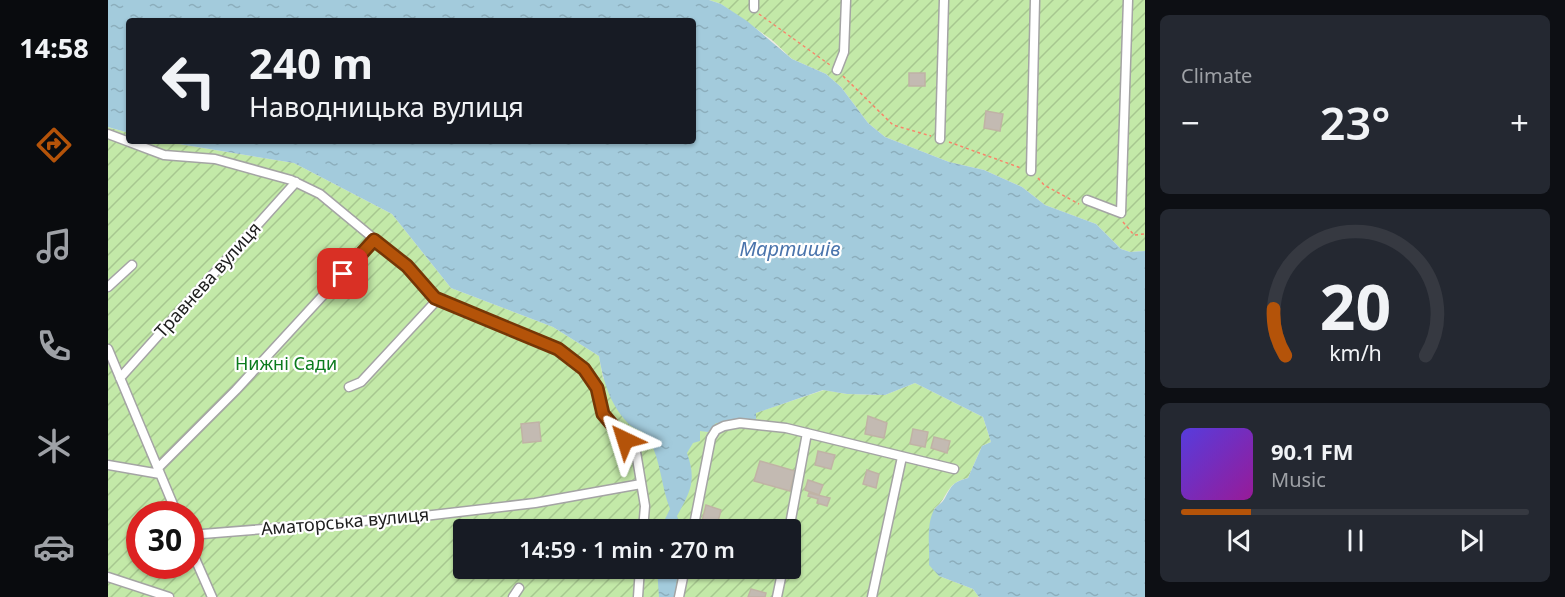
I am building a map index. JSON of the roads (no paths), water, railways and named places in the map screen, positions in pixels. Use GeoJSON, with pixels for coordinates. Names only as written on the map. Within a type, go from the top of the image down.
{"type":"FeatureCollection","features":[{"type":"Feature","properties":{"kind":"street"},"geometry":{"type":"LineString","coordinates":[[837,70],[844,52],[846,0]]}},
{"type":"Feature","properties":{"kind":"street"},"geometry":{"type":"LineString","coordinates":[[940,139],[944,0]]}},
{"type":"Feature","properties":{"kind":"street"},"geometry":{"type":"LineString","coordinates":[[1031,171],[1035,0]]}},
{"type":"Feature","properties":{"kind":"street"},"geometry":{"type":"LineString","coordinates":[[1087,200],[1121,213],[1128,0]]}},
{"type":"Feature","properties":{"kind":"street"},"geometry":{"type":"LineString","coordinates":[[108,134],[126,141]]}},
{"type":"Feature","properties":{"kind":"street"},"geometry":{"type":"LineString","coordinates":[[135,144],[164,155],[216,159],[296,182],[320,194],[407,266],[438,299],[558,349],[584,369],[597,388],[603,414],[636,452],[645,506],[644,519]]}},
{"type":"Feature","properties":{"kind":"street","name":"Травнева вулиця"},"geometry":{"type":"LineString","coordinates":[[120,378],[296,182]]}},
{"type":"Feature","properties":{"kind":"street"},"geometry":{"type":"LineString","coordinates":[[159,471],[374,240]]}},
{"type":"Feature","properties":{"kind":"street"},"geometry":{"type":"LineString","coordinates":[[108,287],[132,265]]}},
{"type":"Feature","properties":{"kind":"street"},"geometry":{"type":"LineString","coordinates":[[349,387],[361,382],[438,299]]}},
{"type":"Feature","properties":{"kind":"street"},"geometry":{"type":"LineString","coordinates":[[108,349],[172,501]]}},
{"type":"Feature","properties":{"kind":"street"},"geometry":{"type":"LineString","coordinates":[[695,519],[711,438],[716,430],[724,426],[740,423],[807,433],[954,469]]}},
{"type":"Feature","properties":{"kind":"street"},"geometry":{"type":"LineString","coordinates":[[791,519],[807,433]]}},
{"type":"Feature","properties":{"kind":"street"},"geometry":{"type":"LineString","coordinates":[[872,597],[902,457]]}},
{"type":"Feature","properties":{"kind":"street"},"geometry":{"type":"LineString","coordinates":[[108,465],[159,471]]}},
{"type":"Feature","properties":{"kind":"street","name":"Аматорська вулиця"},"geometry":{"type":"LineString","coordinates":[[204,534],[424,516],[535,503],[641,484]]}},
{"type":"Feature","properties":{"kind":"street"},"geometry":{"type":"LineString","coordinates":[[108,577],[169,597]]}},
{"type":"Feature","properties":{"kind":"street"},"geometry":{"type":"LineString","coordinates":[[204,579],[212,597]]}},
{"type":"Feature","properties":{"kind":"street"},"geometry":{"type":"LineString","coordinates":[[638,597],[639,579]]}},
{"type":"Feature","properties":{"kind":"street"},"geometry":{"type":"LineString","coordinates":[[679,597],[683,579]]}},
{"type":"Feature","properties":{"kind":"street"},"geometry":{"type":"LineString","coordinates":[[777,597],[781,579]]}},
{"type":"Feature","properties":{"kind":"street"},"geometry":{"type":"LineString","coordinates":[[513,597],[519,588]]}},
{"type":"Feature","properties":{"kind":"water","name":"Мартишів"},"geometry":{"type":"Polygon","coordinates":[[[108,0],[709,0],[721,4],[747,21],[792,59],[826,74],[841,87],[868,123],[885,137],[949,162],[984,170],[1022,187],[1045,205],[1096,224],[1121,249],[1130,252],[1145,251],[1145,597],[979,597],[973,589],[939,576],[929,565],[929,531],[933,512],[954,485],[968,478],[982,446],[991,442],[983,417],[915,383],[885,395],[847,394],[823,390],[756,413],[756,420],[716,423],[708,432],[700,431],[700,441],[693,443],[687,453],[692,479],[689,493],[677,516],[678,519],[665,519],[670,509],[653,447],[648,437],[631,426],[613,403],[599,356],[553,327],[451,288],[392,214],[294,163],[179,144],[696,144],[696,18],[126,18],[126,132],[108,127],[108,0]]]}},
{"type":"Feature","properties":{"kind":"water"},"geometry":{"type":"Polygon","coordinates":[[[658,579],[677,579],[675,597],[659,597],[658,579]]]}},
{"type":"Feature","properties":{"kind":"park label","name":"Нижні Сади"},"geometry":{"type":"Point","coordinates":[286,364]}}]}
